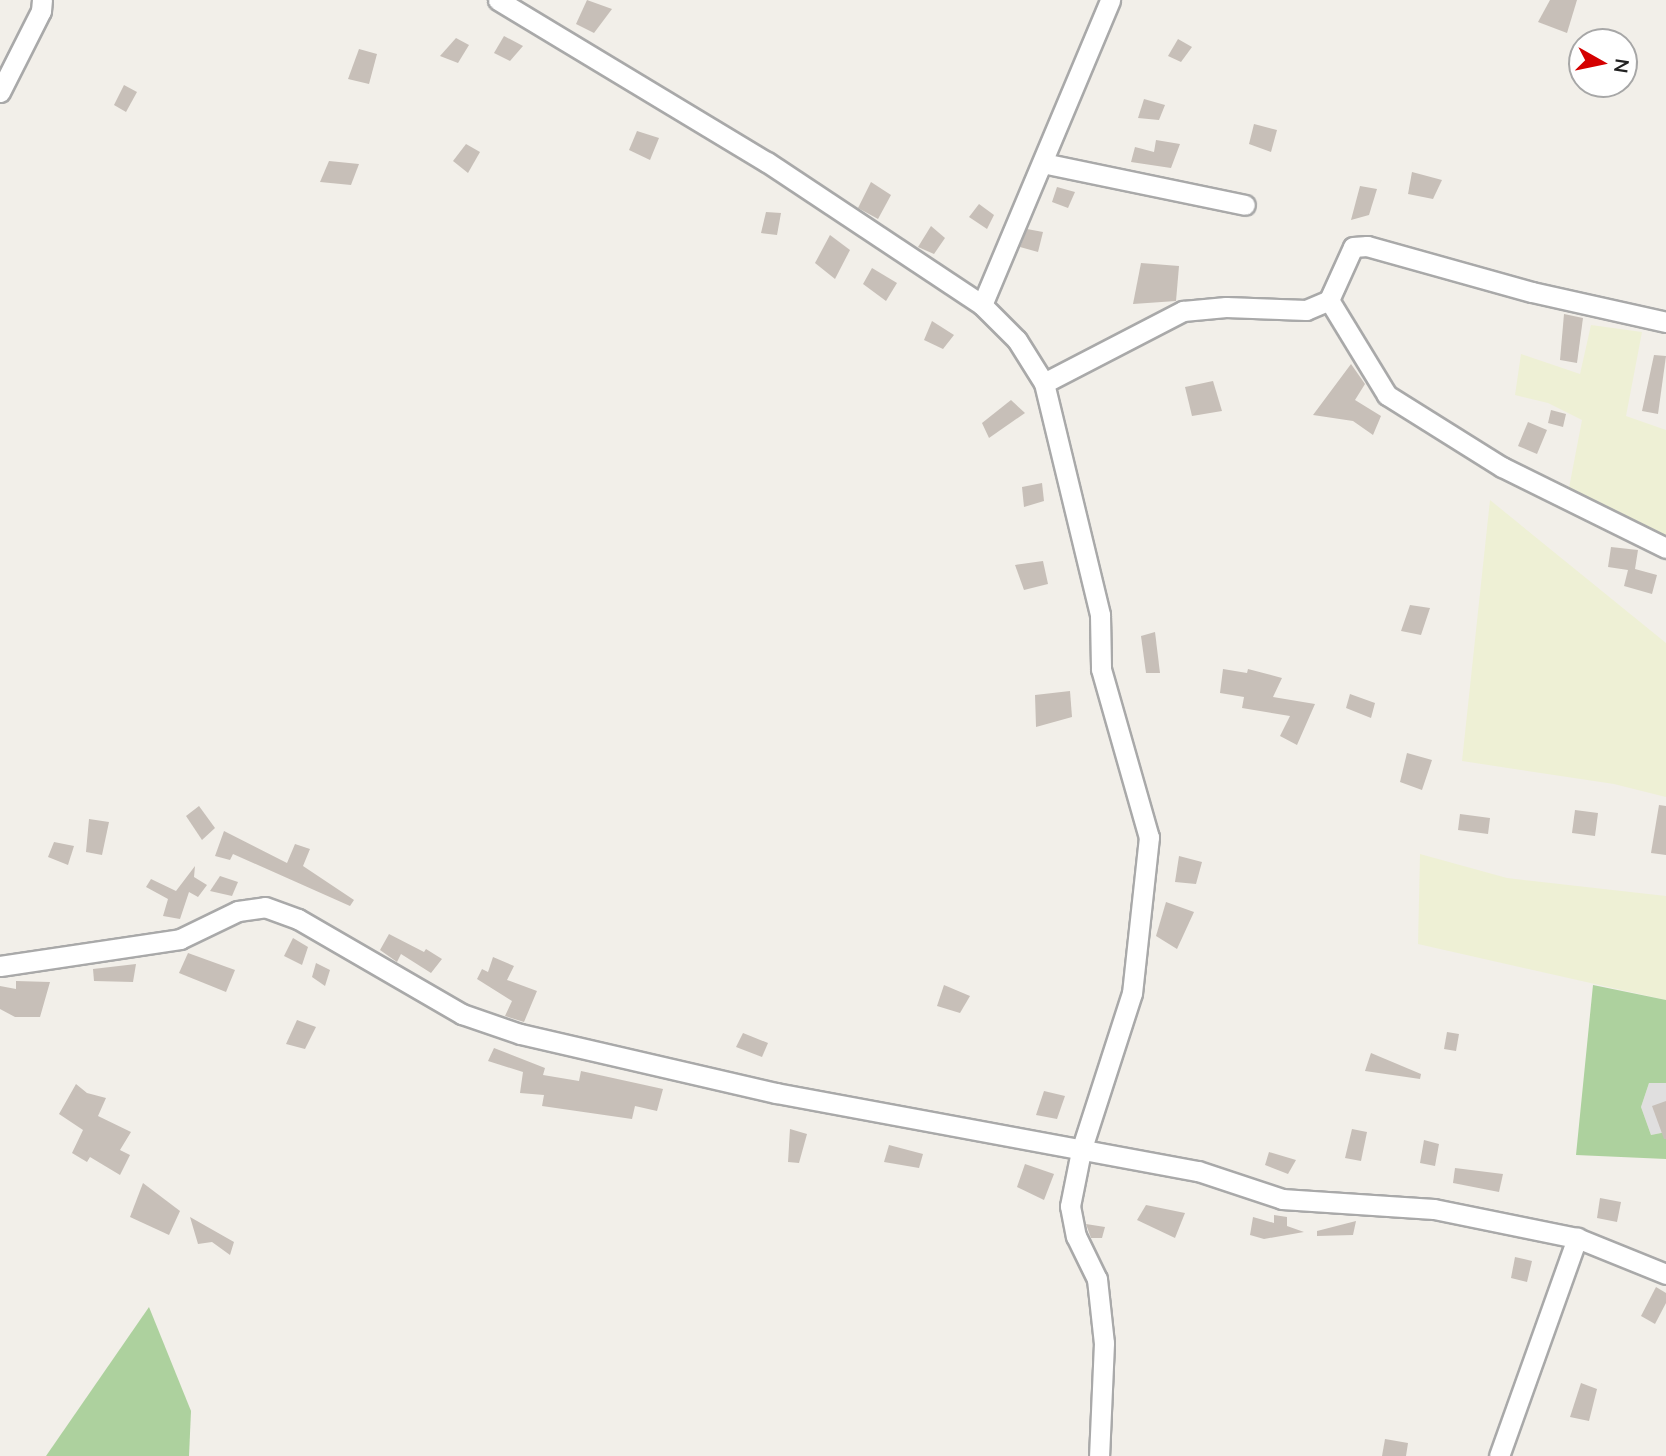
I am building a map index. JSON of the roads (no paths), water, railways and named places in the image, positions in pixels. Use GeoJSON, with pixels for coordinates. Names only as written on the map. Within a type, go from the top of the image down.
{"type":"FeatureCollection","features":[{"type":"Feature","properties":{"kind":"street"},"geometry":{"type":"LineString","coordinates":[[0,92],[41,10],[42,0]]}},
{"type":"Feature","properties":{"kind":"street"},"geometry":{"type":"LineString","coordinates":[[498,0],[767,162],[982,305],[1017,340],[1044,383],[1100,615],[1101,669],[1149,837],[1132,993],[1081,1151],[1070,1206],[1076,1236],[1097,1279],[1104,1343],[1099,1456]]}},
{"type":"Feature","properties":{"kind":"street"},"geometry":{"type":"LineString","coordinates":[[982,305],[1110,0]]}},
{"type":"Feature","properties":{"kind":"street"},"geometry":{"type":"LineString","coordinates":[[1043,163],[1245,205]]}},
{"type":"Feature","properties":{"kind":"street"},"geometry":{"type":"LineString","coordinates":[[1044,383],[1183,311],[1226,307],[1279,313],[1306,310],[1329,300],[1353,247],[1367,246],[1532,292],[1666,322]]}},
{"type":"Feature","properties":{"kind":"street"},"geometry":{"type":"LineString","coordinates":[[1329,300],[1387,395],[1502,467],[1666,548]]}},
{"type":"Feature","properties":{"kind":"street"},"geometry":{"type":"LineString","coordinates":[[0,966],[180,939],[238,911],[265,907],[298,919],[462,1014],[520,1034],[776,1093],[1198,1171],[1282,1199],[1434,1209],[1577,1238],[1666,1274]]}},
{"type":"Feature","properties":{"kind":"street"},"geometry":{"type":"LineString","coordinates":[[1499,1456],[1577,1238]]}}]}
